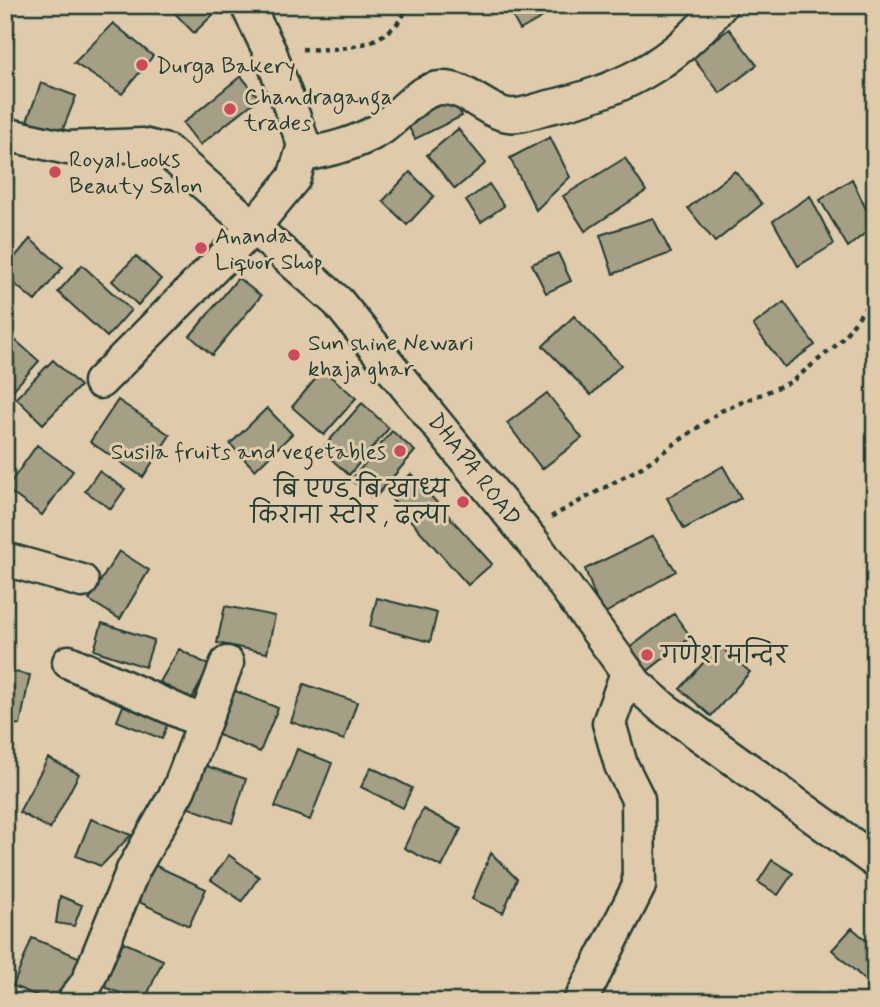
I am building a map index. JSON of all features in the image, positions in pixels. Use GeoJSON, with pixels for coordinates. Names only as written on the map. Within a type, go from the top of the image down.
{"type":"FeatureCollection","features":[{"type":"Feature","properties":{"kind":"street"},"geometry":{"type":"LineString","coordinates":[[100,382],[253,228],[294,178],[303,155],[304,145],[297,120],[270,52],[247,5]]}},
{"type":"Feature","properties":{"kind":"street"},"geometry":{"type":"LineString","coordinates":[[303,155],[335,149],[365,138],[438,87],[453,89],[490,110],[512,116],[567,103],[627,82],[668,60],[699,33],[721,5]]}},
{"type":"Feature","properties":{"kind":"street","name":"DHAPA ROAD"},"geometry":{"type":"LineString","coordinates":[[5,134],[67,148],[143,145],[167,151],[338,302],[524,532],[626,673],[663,708],[875,861]]}},
{"type":"Feature","properties":{"kind":"street"},"geometry":{"type":"LineString","coordinates":[[5,559],[82,581]]}},
{"type":"Feature","properties":{"kind":"street"},"geometry":{"type":"LineString","coordinates":[[69,662],[204,722]]}},
{"type":"Feature","properties":{"kind":"street"},"geometry":{"type":"LineString","coordinates":[[73,1002],[87,983],[133,870],[179,789],[227,663]]}},
{"type":"Feature","properties":{"kind":"street"},"geometry":{"type":"LineString","coordinates":[[580,1002],[639,886],[638,799],[621,765],[609,723],[626,673]]}},
{"type":"Feature","properties":{"kind":"path"},"geometry":{"type":"LineString","coordinates":[[270,52],[352,46],[381,37],[398,25],[408,5]]}},
{"type":"Feature","properties":{"kind":"path"},"geometry":{"type":"LineString","coordinates":[[524,532],[642,467],[721,411],[791,382],[839,343],[875,295]]}},
{"type":"Feature","properties":{"kind":"building"},"geometry":{"type":"Polygon","coordinates":[[[167,5],[223,5],[194,33],[167,5]]]}},
{"type":"Feature","properties":{"kind":"building"},"geometry":{"type":"Polygon","coordinates":[[[506,5],[554,5],[557,9],[520,30],[506,5]]]}},
{"type":"Feature","properties":{"kind":"building"},"geometry":{"type":"Polygon","coordinates":[[[113,23],[153,56],[122,94],[74,63],[113,23]]]}},
{"type":"Feature","properties":{"kind":"building"},"geometry":{"type":"Polygon","coordinates":[[[729,29],[757,65],[720,93],[692,57],[729,29]]]}},
{"type":"Feature","properties":{"kind":"building"},"geometry":{"type":"Polygon","coordinates":[[[241,76],[259,98],[200,145],[183,123],[241,76]]]}},
{"type":"Feature","properties":{"kind":"building"},"geometry":{"type":"Polygon","coordinates":[[[41,83],[76,96],[61,134],[27,121],[41,83]]]}},
{"type":"Feature","properties":{"kind":"building"},"geometry":{"type":"Polygon","coordinates":[[[452,97],[462,116],[415,139],[405,120],[452,97]]]}},
{"type":"Feature","properties":{"kind":"building"},"geometry":{"type":"Polygon","coordinates":[[[458,129],[486,163],[455,189],[427,155],[458,129]]]}},
{"type":"Feature","properties":{"kind":"building"},"geometry":{"type":"Polygon","coordinates":[[[550,137],[570,177],[536,210],[510,158],[550,137]]]}},
{"type":"Feature","properties":{"kind":"building"},"geometry":{"type":"Polygon","coordinates":[[[625,158],[646,191],[585,231],[563,196],[625,158]]]}},
{"type":"Feature","properties":{"kind":"building"},"geometry":{"type":"Polygon","coordinates":[[[735,171],[762,204],[715,242],[688,208],[735,171]]]}},
{"type":"Feature","properties":{"kind":"building"},"geometry":{"type":"Polygon","coordinates":[[[410,172],[434,196],[407,225],[383,201],[410,172]]]}},
{"type":"Feature","properties":{"kind":"building"},"geometry":{"type":"Polygon","coordinates":[[[852,179],[874,226],[848,247],[820,200],[852,179]]]}},
{"type":"Feature","properties":{"kind":"building"},"geometry":{"type":"Polygon","coordinates":[[[489,184],[504,206],[481,222],[466,201],[489,184]]]}},
{"type":"Feature","properties":{"kind":"building"},"geometry":{"type":"Polygon","coordinates":[[[810,196],[834,244],[798,266],[773,221],[810,196]]]}},
{"type":"Feature","properties":{"kind":"building"},"geometry":{"type":"Polygon","coordinates":[[[653,218],[671,253],[613,274],[600,235],[653,218]]]}},
{"type":"Feature","properties":{"kind":"building"},"geometry":{"type":"Polygon","coordinates":[[[30,239],[63,267],[35,301],[5,276],[5,269],[30,239]]]}},
{"type":"Feature","properties":{"kind":"building"},"geometry":{"type":"Polygon","coordinates":[[[558,253],[571,281],[546,293],[532,264],[558,253]]]}},
{"type":"Feature","properties":{"kind":"building"},"geometry":{"type":"Polygon","coordinates":[[[136,256],[161,279],[138,305],[112,281],[136,256]]]}},
{"type":"Feature","properties":{"kind":"building"},"geometry":{"type":"Polygon","coordinates":[[[82,265],[131,310],[107,337],[58,292],[82,265]]]}},
{"type":"Feature","properties":{"kind":"building"},"geometry":{"type":"Polygon","coordinates":[[[238,278],[261,296],[212,355],[190,336],[238,278]]]}},
{"type":"Feature","properties":{"kind":"building"},"geometry":{"type":"Polygon","coordinates":[[[784,302],[815,345],[784,367],[753,325],[784,302]]]}},
{"type":"Feature","properties":{"kind":"building"},"geometry":{"type":"Polygon","coordinates":[[[574,316],[621,365],[591,395],[543,346],[574,316]]]}},
{"type":"Feature","properties":{"kind":"building"},"geometry":{"type":"Polygon","coordinates":[[[5,331],[39,361],[5,399],[5,331]]]}},
{"type":"Feature","properties":{"kind":"building"},"geometry":{"type":"Polygon","coordinates":[[[53,360],[80,386],[43,424],[16,398],[53,360]]]}},
{"type":"Feature","properties":{"kind":"building"},"geometry":{"type":"Polygon","coordinates":[[[323,370],[356,398],[324,435],[292,407],[323,370]]]}},
{"type":"Feature","properties":{"kind":"building"},"geometry":{"type":"Polygon","coordinates":[[[547,393],[582,438],[542,469],[507,423],[547,393]]]}},
{"type":"Feature","properties":{"kind":"building"},"geometry":{"type":"Polygon","coordinates":[[[118,400],[170,435],[143,477],[90,442],[118,400]]]}},
{"type":"Feature","properties":{"kind":"building"},"geometry":{"type":"Polygon","coordinates":[[[362,403],[389,428],[349,475],[321,450],[362,403]]]}},
{"type":"Feature","properties":{"kind":"building"},"geometry":{"type":"Polygon","coordinates":[[[267,408],[292,434],[255,470],[230,444],[267,408]]]}},
{"type":"Feature","properties":{"kind":"building"},"geometry":{"type":"Polygon","coordinates":[[[392,431],[415,451],[374,499],[351,480],[392,431]]]}},
{"type":"Feature","properties":{"kind":"building"},"geometry":{"type":"Polygon","coordinates":[[[37,445],[73,471],[42,515],[6,489],[37,445]]]}},
{"type":"Feature","properties":{"kind":"building"},"geometry":{"type":"Polygon","coordinates":[[[723,466],[741,498],[684,529],[667,498],[723,466]]]}},
{"type":"Feature","properties":{"kind":"building"},"geometry":{"type":"Polygon","coordinates":[[[99,471],[125,489],[111,509],[85,491],[99,471]]]}},
{"type":"Feature","properties":{"kind":"building"},"geometry":{"type":"Polygon","coordinates":[[[411,474],[492,564],[468,585],[388,495],[411,474]]]}},
{"type":"Feature","properties":{"kind":"building"},"geometry":{"type":"Polygon","coordinates":[[[653,536],[676,571],[602,615],[585,569],[653,536]]]}},
{"type":"Feature","properties":{"kind":"building"},"geometry":{"type":"Polygon","coordinates":[[[119,551],[149,570],[120,619],[89,600],[119,551]]]}},
{"type":"Feature","properties":{"kind":"building"},"geometry":{"type":"Polygon","coordinates":[[[377,598],[437,613],[430,642],[370,626],[377,598]]]}},
{"type":"Feature","properties":{"kind":"building"},"geometry":{"type":"Polygon","coordinates":[[[225,606],[275,616],[267,653],[217,643],[225,606]]]}},
{"type":"Feature","properties":{"kind":"building"},"geometry":{"type":"Polygon","coordinates":[[[674,614],[691,637],[641,676],[623,653],[674,614]]]}},
{"type":"Feature","properties":{"kind":"building"},"geometry":{"type":"Polygon","coordinates":[[[102,623],[154,640],[145,667],[94,650],[102,623]]]}},
{"type":"Feature","properties":{"kind":"building"},"geometry":{"type":"Polygon","coordinates":[[[719,645],[750,672],[711,716],[680,689],[719,645]]]}},
{"type":"Feature","properties":{"kind":"building"},"geometry":{"type":"Polygon","coordinates":[[[179,649],[210,666],[191,700],[160,682],[179,649]]]}},
{"type":"Feature","properties":{"kind":"building"},"geometry":{"type":"Polygon","coordinates":[[[5,670],[30,675],[20,725],[5,722],[5,670]]]}},
{"type":"Feature","properties":{"kind":"building"},"geometry":{"type":"Polygon","coordinates":[[[304,684],[357,702],[344,740],[291,722],[304,684]]]}},
{"type":"Feature","properties":{"kind":"building"},"geometry":{"type":"Polygon","coordinates":[[[223,686],[278,708],[260,752],[206,730],[223,686]]]}},
{"type":"Feature","properties":{"kind":"building"},"geometry":{"type":"Polygon","coordinates":[[[127,696],[171,714],[162,739],[117,721],[127,696]]]}},
{"type":"Feature","properties":{"kind":"building"},"geometry":{"type":"Polygon","coordinates":[[[297,749],[332,763],[310,820],[275,807],[297,749]]]}},
{"type":"Feature","properties":{"kind":"building"},"geometry":{"type":"Polygon","coordinates":[[[48,758],[79,774],[50,829],[19,812],[48,758]]]}},
{"type":"Feature","properties":{"kind":"building"},"geometry":{"type":"Polygon","coordinates":[[[200,764],[246,779],[232,823],[186,807],[200,764]]]}},
{"type":"Feature","properties":{"kind":"building"},"geometry":{"type":"Polygon","coordinates":[[[371,767],[412,788],[403,808],[361,787],[371,767]]]}},
{"type":"Feature","properties":{"kind":"building"},"geometry":{"type":"Polygon","coordinates":[[[423,809],[461,829],[442,867],[404,848],[423,809]]]}},
{"type":"Feature","properties":{"kind":"building"},"geometry":{"type":"Polygon","coordinates":[[[91,819],[131,835],[101,866],[76,856],[91,819]]]}},
{"type":"Feature","properties":{"kind":"building"},"geometry":{"type":"Polygon","coordinates":[[[491,853],[517,879],[503,913],[472,899],[491,853]]]}},
{"type":"Feature","properties":{"kind":"building"},"geometry":{"type":"Polygon","coordinates":[[[229,855],[259,877],[242,901],[211,880],[229,855]]]}},
{"type":"Feature","properties":{"kind":"building"},"geometry":{"type":"Polygon","coordinates":[[[772,860],[793,873],[778,895],[758,882],[772,860]]]}},
{"type":"Feature","properties":{"kind":"building"},"geometry":{"type":"Polygon","coordinates":[[[150,863],[206,889],[189,926],[133,899],[150,863]]]}},
{"type":"Feature","properties":{"kind":"building"},"geometry":{"type":"Polygon","coordinates":[[[60,896],[82,905],[74,926],[56,923],[60,896]]]}},
{"type":"Feature","properties":{"kind":"building"},"geometry":{"type":"Polygon","coordinates":[[[852,928],[875,948],[875,989],[832,950],[852,928]]]}},
{"type":"Feature","properties":{"kind":"building"},"geometry":{"type":"Polygon","coordinates":[[[32,938],[81,958],[63,1002],[53,1002],[13,986],[32,938]]]}},
{"type":"Feature","properties":{"kind":"building"},"geometry":{"type":"Polygon","coordinates":[[[123,942],[163,960],[144,1002],[104,987],[123,942]]]}},
{"type":"Feature","properties":{"kind":"place","name":"Durga Bakery"},"geometry":{"type":"Point","coordinates":[142,65]}},
{"type":"Feature","properties":{"kind":"place","name":"Chandraganga trades"},"geometry":{"type":"Point","coordinates":[230,109]}},
{"type":"Feature","properties":{"kind":"place","name":"Royal Looks Beauty Salon"},"geometry":{"type":"Point","coordinates":[55,172]}},
{"type":"Feature","properties":{"kind":"place","name":"Ananda Liquor Shop"},"geometry":{"type":"Point","coordinates":[201,248]}},
{"type":"Feature","properties":{"kind":"place","name":"Sun shine Newari khaja ghar"},"geometry":{"type":"Point","coordinates":[294,355]}},
{"type":"Feature","properties":{"kind":"place","name":"Susila fruits and vegetables"},"geometry":{"type":"Point","coordinates":[400,451]}},
{"type":"Feature","properties":{"kind":"place","name":"बि एण्ड बि खाध्य किराना स्टोर , ढल्पा"},"geometry":{"type":"Point","coordinates":[463,502]}},
{"type":"Feature","properties":{"kind":"place","name":"गणेश मन्दिर"},"geometry":{"type":"Point","coordinates":[647,655]}}]}
